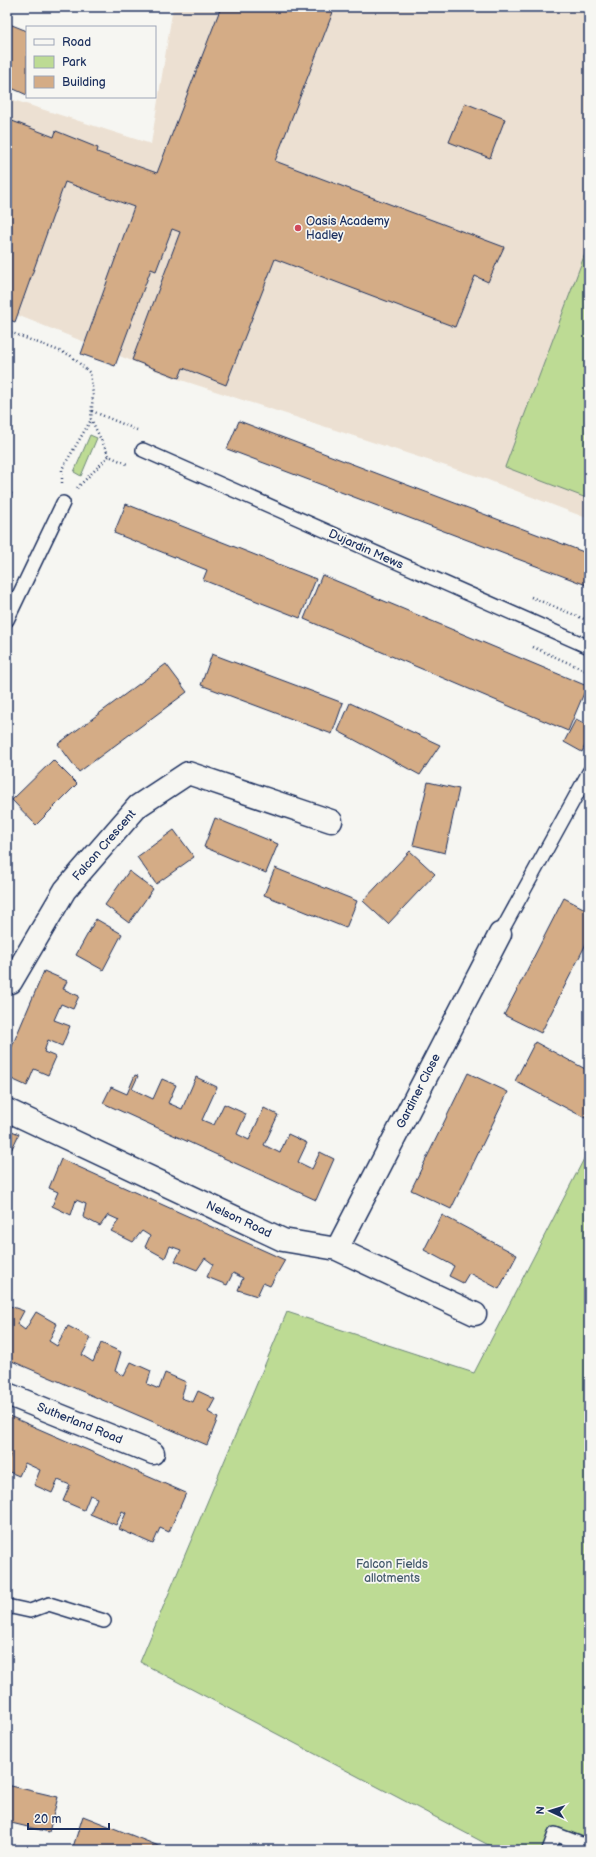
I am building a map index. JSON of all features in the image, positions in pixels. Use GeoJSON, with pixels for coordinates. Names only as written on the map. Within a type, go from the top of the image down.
{"type":"FeatureCollection","features":[{"type":"Feature","properties":{"kind":"street","name":"Falcon Crescent"},"geometry":{"type":"LineString","coordinates":[[8,984],[65,890],[138,806],[188,773],[331,821]]}},
{"type":"Feature","properties":{"kind":"street","name":"Gardiner Close"},"geometry":{"type":"LineString","coordinates":[[337,1249],[500,934]]}},
{"type":"Feature","properties":{"kind":"street","name":"Nelson Road"},"geometry":{"type":"LineString","coordinates":[[7,1110],[284,1240],[337,1249],[475,1314]]}},
{"type":"Feature","properties":{"kind":"street","name":"Sutherland Road"},"geometry":{"type":"LineString","coordinates":[[7,1394],[153,1453]]}},
{"type":"Feature","properties":{"kind":"lane","name":"Dujardin Mews"},"geometry":{"type":"LineString","coordinates":[[143,450],[589,647]]}},
{"type":"Feature","properties":{"kind":"lane"},"geometry":{"type":"LineString","coordinates":[[7,620],[63,503]]}},
{"type":"Feature","properties":{"kind":"lane"},"geometry":{"type":"LineString","coordinates":[[500,934],[589,772]]}},
{"type":"Feature","properties":{"kind":"lane"},"geometry":{"type":"LineString","coordinates":[[7,1606],[30,1612],[49,1604],[104,1621]]}},
{"type":"Feature","properties":{"kind":"lane"},"geometry":{"type":"LineString","coordinates":[[549,1850],[555,1834],[589,1847]]}},
{"type":"Feature","properties":{"kind":"path"},"geometry":{"type":"LineString","coordinates":[[7,332],[70,355],[90,374],[93,394],[91,419],[62,469],[63,503]]}},
{"type":"Feature","properties":{"kind":"path"},"geometry":{"type":"LineString","coordinates":[[63,503],[109,456],[91,419]]}},
{"type":"Feature","properties":{"kind":"shaded area","name":"Oasis Academy Hadley"},"geometry":{"type":"Polygon","coordinates":[[[173,7],[589,7],[589,519],[483,478],[172,377],[7,311],[7,98],[151,144],[173,7]]]}},
{"type":"Feature","properties":{"kind":"green space"},"geometry":{"type":"Polygon","coordinates":[[[589,243],[589,499],[505,467],[589,243]]]}},
{"type":"Feature","properties":{"kind":"green space"},"geometry":{"type":"Polygon","coordinates":[[[90,435],[97,438],[81,476],[74,472],[90,435]]]}},
{"type":"Feature","properties":{"kind":"green space","name":"Falcon Fields allotments"},"geometry":{"type":"Polygon","coordinates":[[[589,1149],[589,1850],[498,1850],[140,1662],[287,1312],[474,1373],[589,1149]]]}},
{"type":"Feature","properties":{"kind":"building"},"geometry":{"type":"Polygon","coordinates":[[[221,7],[335,7],[275,161],[504,247],[488,282],[475,276],[455,327],[275,259],[226,385],[183,368],[179,378],[132,360],[180,232],[172,229],[156,271],[151,269],[115,366],[81,354],[134,207],[65,182],[15,322],[7,319],[7,119],[54,137],[56,131],[98,148],[97,152],[157,173],[221,7]]]}},
{"type":"Feature","properties":{"kind":"building"},"geometry":{"type":"Polygon","coordinates":[[[7,23],[26,31],[26,95],[7,86],[7,23]]]}},
{"type":"Feature","properties":{"kind":"building"},"geometry":{"type":"Polygon","coordinates":[[[465,103],[505,119],[490,158],[449,142],[465,103]]]}},
{"type":"Feature","properties":{"kind":"building"},"geometry":{"type":"Polygon","coordinates":[[[239,421],[589,554],[589,586],[227,449],[239,421]]]}},
{"type":"Feature","properties":{"kind":"building"},"geometry":{"type":"Polygon","coordinates":[[[7,490],[12,493],[7,505],[7,490]]]}},
{"type":"Feature","properties":{"kind":"building"},"geometry":{"type":"Polygon","coordinates":[[[126,504],[316,579],[300,618],[203,580],[207,570],[114,533],[126,504]]]}},
{"type":"Feature","properties":{"kind":"building"},"geometry":{"type":"Polygon","coordinates":[[[322,575],[587,686],[568,731],[304,619],[322,575]]]}},
{"type":"Feature","properties":{"kind":"building"},"geometry":{"type":"Polygon","coordinates":[[[212,654],[343,703],[332,734],[201,685],[212,654]]]}},
{"type":"Feature","properties":{"kind":"building"},"geometry":{"type":"Polygon","coordinates":[[[166,664],[187,692],[79,772],[58,744],[166,664]]]}},
{"type":"Feature","properties":{"kind":"building"},"geometry":{"type":"Polygon","coordinates":[[[350,703],[440,745],[420,775],[338,731],[350,703]]]}},
{"type":"Feature","properties":{"kind":"building"},"geometry":{"type":"Polygon","coordinates":[[[576,719],[589,726],[589,737],[582,752],[564,742],[576,719]]]}},
{"type":"Feature","properties":{"kind":"building"},"geometry":{"type":"Polygon","coordinates":[[[53,760],[77,784],[36,825],[12,800],[53,760]]]}},
{"type":"Feature","properties":{"kind":"building"},"geometry":{"type":"Polygon","coordinates":[[[428,782],[459,789],[445,853],[413,845],[428,782]]]}},
{"type":"Feature","properties":{"kind":"building"},"geometry":{"type":"Polygon","coordinates":[[[215,818],[278,844],[266,873],[204,847],[215,818]]]}},
{"type":"Feature","properties":{"kind":"building"},"geometry":{"type":"Polygon","coordinates":[[[174,830],[194,857],[156,884],[137,857],[174,830]]]}},
{"type":"Feature","properties":{"kind":"building"},"geometry":{"type":"Polygon","coordinates":[[[410,851],[435,874],[388,924],[363,901],[410,851]]]}},
{"type":"Feature","properties":{"kind":"building"},"geometry":{"type":"Polygon","coordinates":[[[7,853],[11,866],[7,867],[7,853]]]}},
{"type":"Feature","properties":{"kind":"building"},"geometry":{"type":"Polygon","coordinates":[[[275,868],[357,901],[346,928],[264,895],[275,868]]]}},
{"type":"Feature","properties":{"kind":"building"},"geometry":{"type":"Polygon","coordinates":[[[129,871],[153,889],[129,923],[105,905],[129,871]]]}},
{"type":"Feature","properties":{"kind":"building"},"geometry":{"type":"Polygon","coordinates":[[[564,898],[589,911],[589,938],[541,1033],[504,1015],[564,898]]]}},
{"type":"Feature","properties":{"kind":"building"},"geometry":{"type":"Polygon","coordinates":[[[96,919],[122,934],[103,970],[76,955],[96,919]]]}},
{"type":"Feature","properties":{"kind":"building"},"geometry":{"type":"Polygon","coordinates":[[[44,971],[67,981],[63,989],[79,996],[73,1009],[61,1004],[54,1020],[70,1026],[62,1046],[48,1040],[44,1052],[56,1057],[48,1075],[34,1069],[27,1086],[7,1077],[7,1058],[44,971]]]}},
{"type":"Feature","properties":{"kind":"building"},"geometry":{"type":"Polygon","coordinates":[[[535,1042],[589,1071],[589,1116],[587,1119],[515,1081],[535,1042]]]}},
{"type":"Feature","properties":{"kind":"building"},"geometry":{"type":"Polygon","coordinates":[[[468,1073],[508,1092],[451,1209],[411,1190],[468,1073]]]}},
{"type":"Feature","properties":{"kind":"building"},"geometry":{"type":"Polygon","coordinates":[[[135,1075],[138,1076],[132,1089],[153,1099],[162,1079],[176,1085],[168,1103],[182,1109],[196,1077],[217,1087],[202,1120],[214,1125],[224,1104],[246,1114],[237,1134],[249,1140],[264,1108],[278,1115],[264,1145],[280,1153],[288,1134],[307,1143],[298,1162],[312,1169],[320,1152],[334,1159],[316,1200],[103,1103],[111,1087],[127,1094],[135,1075]]]}},
{"type":"Feature","properties":{"kind":"building"},"geometry":{"type":"Polygon","coordinates":[[[7,1120],[10,1121],[7,1129],[7,1120]]]}},
{"type":"Feature","properties":{"kind":"building"},"geometry":{"type":"Polygon","coordinates":[[[7,1129],[19,1134],[7,1159],[7,1129]]]}},
{"type":"Feature","properties":{"kind":"building"},"geometry":{"type":"Polygon","coordinates":[[[61,1159],[285,1260],[270,1286],[263,1283],[257,1296],[238,1290],[243,1278],[233,1273],[227,1285],[207,1277],[213,1264],[205,1258],[197,1270],[175,1261],[181,1250],[170,1246],[165,1258],[145,1247],[150,1236],[142,1231],[133,1242],[111,1231],[119,1220],[108,1215],[100,1226],[83,1217],[86,1204],[76,1200],[71,1215],[52,1206],[58,1192],[49,1188],[61,1159]]]}},
{"type":"Feature","properties":{"kind":"building"},"geometry":{"type":"Polygon","coordinates":[[[442,1215],[517,1255],[499,1289],[469,1273],[463,1283],[449,1276],[454,1266],[424,1250],[442,1215]]]}},
{"type":"Feature","properties":{"kind":"building"},"geometry":{"type":"Polygon","coordinates":[[[7,1305],[24,1311],[17,1324],[25,1330],[36,1312],[57,1324],[49,1341],[57,1346],[68,1326],[91,1338],[82,1355],[93,1362],[101,1343],[121,1352],[115,1371],[124,1376],[131,1362],[151,1371],[147,1384],[159,1389],[165,1373],[186,1382],[181,1398],[193,1402],[198,1391],[215,1399],[208,1412],[218,1418],[207,1445],[7,1359],[7,1305]]]}},
{"type":"Feature","properties":{"kind":"building"},"geometry":{"type":"Polygon","coordinates":[[[7,1415],[186,1493],[169,1532],[160,1528],[153,1544],[119,1529],[126,1513],[122,1511],[116,1525],[90,1514],[97,1498],[90,1495],[84,1510],[63,1501],[70,1485],[58,1480],[52,1493],[34,1485],[40,1470],[25,1463],[19,1476],[7,1471],[7,1464],[10,1455],[7,1454],[7,1415]]]}},
{"type":"Feature","properties":{"kind":"building"},"geometry":{"type":"Polygon","coordinates":[[[7,1785],[58,1797],[49,1832],[7,1822],[7,1785]]]}},
{"type":"Feature","properties":{"kind":"building"},"geometry":{"type":"Polygon","coordinates":[[[83,1816],[169,1850],[72,1850],[83,1816]]]}},
{"type":"Feature","properties":{"kind":"place","name":"Oasis Academy Hadley"},"geometry":{"type":"Point","coordinates":[298,228]}}]}
